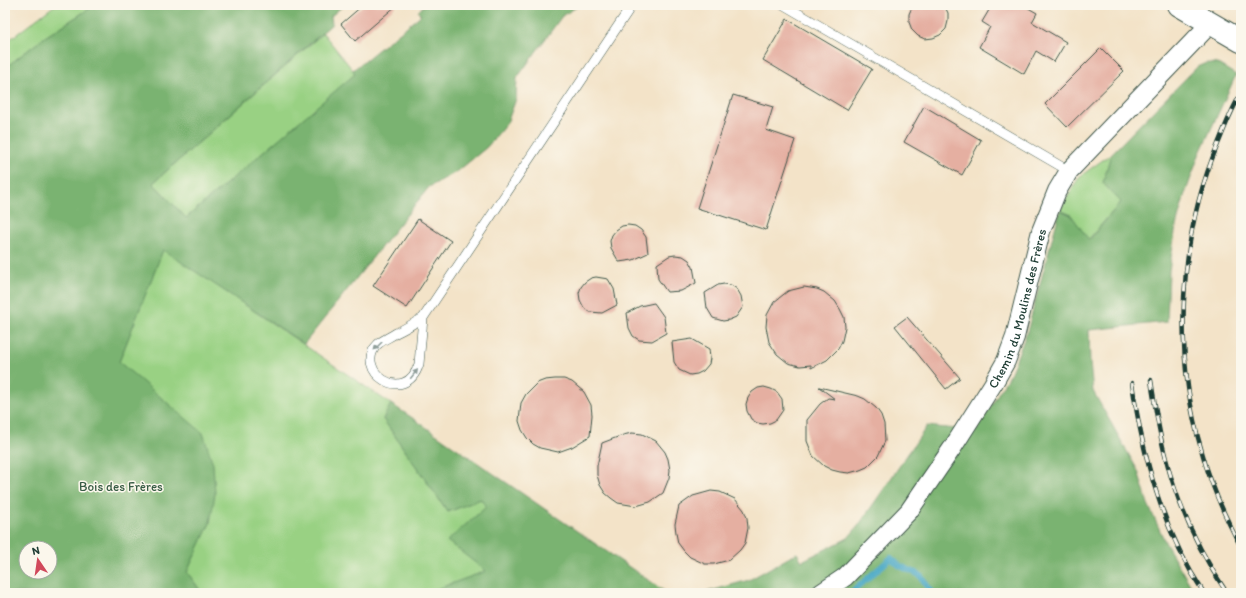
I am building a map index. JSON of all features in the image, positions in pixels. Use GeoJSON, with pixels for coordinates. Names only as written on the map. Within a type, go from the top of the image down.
{"type":"FeatureCollection","features":[{"type":"Feature","properties":{"kind":"main road"},"geometry":{"type":"LineString","coordinates":[[1179,5],[1241,41]]}},
{"type":"Feature","properties":{"kind":"street","name":"Chemin du Moulins des Frères"},"geometry":{"type":"LineString","coordinates":[[821,593],[845,577],[909,511],[953,448],[993,384],[1006,361],[1015,337],[1041,231],[1057,191],[1069,171],[1211,23]]}},
{"type":"Feature","properties":{"kind":"lane"},"geometry":{"type":"LineString","coordinates":[[423,318],[420,364],[417,370],[408,380],[402,383],[390,383],[380,378],[372,368],[371,363],[374,348],[423,318],[632,5]]}},
{"type":"Feature","properties":{"kind":"lane"},"geometry":{"type":"LineString","coordinates":[[784,5],[1069,171]]}},
{"type":"Feature","properties":{"kind":"green space"},"geometry":{"type":"Polygon","coordinates":[[[55,5],[95,5],[45,37],[5,68],[5,43],[55,5]]]}},
{"type":"Feature","properties":{"kind":"green space","name":"Bois des Frères"},"geometry":{"type":"Polygon","coordinates":[[[95,5],[344,5],[331,16],[332,24],[153,183],[186,218],[355,74],[353,70],[421,15],[418,12],[424,5],[580,5],[562,16],[517,78],[516,99],[507,123],[487,147],[458,171],[429,187],[304,344],[163,250],[119,362],[203,433],[213,464],[215,494],[210,523],[187,572],[202,593],[5,593],[5,68],[45,37],[95,5]]]}},
{"type":"Feature","properties":{"kind":"green space"},"geometry":{"type":"Polygon","coordinates":[[[323,33],[356,74],[186,218],[153,183],[323,33]]]}},
{"type":"Feature","properties":{"kind":"green space"},"geometry":{"type":"Polygon","coordinates":[[[1206,63],[1218,64],[1236,75],[1199,155],[1184,197],[1176,226],[1169,271],[1167,322],[1089,330],[1093,391],[1138,471],[1148,504],[1166,544],[1195,593],[703,593],[749,580],[797,553],[802,561],[848,538],[859,525],[927,426],[976,431],[1011,372],[1027,332],[1060,210],[1071,215],[1089,240],[1121,202],[1103,183],[1111,154],[1197,67],[1206,63]]]}},
{"type":"Feature","properties":{"kind":"green space"},"geometry":{"type":"Polygon","coordinates":[[[1111,154],[1103,183],[1121,202],[1088,240],[1071,215],[1060,210],[1079,177],[1111,154]]]}},
{"type":"Feature","properties":{"kind":"green space"},"geometry":{"type":"Polygon","coordinates":[[[163,249],[391,404],[383,419],[448,512],[481,499],[486,507],[487,571],[426,593],[202,593],[187,572],[210,523],[119,362],[163,249]]]}},
{"type":"Feature","properties":{"kind":"green space"},"geometry":{"type":"Polygon","coordinates":[[[391,404],[667,593],[426,593],[486,571],[447,541],[486,507],[481,499],[448,512],[383,419],[391,404]]]}},
{"type":"Feature","properties":{"kind":"building"},"geometry":{"type":"Polygon","coordinates":[[[363,5],[397,5],[355,41],[341,24],[363,5]]]}},
{"type":"Feature","properties":{"kind":"building"},"geometry":{"type":"Polygon","coordinates":[[[913,5],[944,5],[948,13],[946,29],[940,35],[933,38],[925,39],[918,36],[912,30],[909,22],[909,14],[913,5]]]}},
{"type":"Feature","properties":{"kind":"building"},"geometry":{"type":"Polygon","coordinates":[[[992,5],[1023,5],[1037,13],[1032,22],[1066,42],[1054,62],[1036,51],[1024,74],[979,47],[990,27],[982,22],[992,5]]]}},
{"type":"Feature","properties":{"kind":"building"},"geometry":{"type":"Polygon","coordinates":[[[787,19],[872,69],[847,110],[763,60],[787,19]]]}},
{"type":"Feature","properties":{"kind":"building"},"geometry":{"type":"Polygon","coordinates":[[[1101,48],[1124,71],[1067,127],[1045,104],[1101,48]]]}},
{"type":"Feature","properties":{"kind":"building"},"geometry":{"type":"Polygon","coordinates":[[[733,95],[773,107],[766,130],[795,140],[766,230],[697,208],[733,95]]]}},
{"type":"Feature","properties":{"kind":"building"},"geometry":{"type":"Polygon","coordinates":[[[924,106],[981,140],[962,175],[904,142],[924,106]]]}},
{"type":"Feature","properties":{"kind":"building"},"geometry":{"type":"Polygon","coordinates":[[[418,219],[451,241],[407,308],[373,286],[418,219]]]}},
{"type":"Feature","properties":{"kind":"building"},"geometry":{"type":"Polygon","coordinates":[[[622,226],[635,226],[641,230],[646,237],[648,253],[633,260],[619,262],[611,248],[610,241],[616,230],[622,226]]]}},
{"type":"Feature","properties":{"kind":"building"},"geometry":{"type":"Polygon","coordinates":[[[669,256],[683,256],[689,260],[693,267],[696,283],[681,291],[667,292],[658,279],[657,264],[669,256]]]}},
{"type":"Feature","properties":{"kind":"building"},"geometry":{"type":"Polygon","coordinates":[[[596,277],[608,279],[614,289],[617,305],[602,313],[590,312],[584,308],[580,300],[579,293],[581,287],[591,278],[596,277]]]}},
{"type":"Feature","properties":{"kind":"building"},"geometry":{"type":"Polygon","coordinates":[[[718,285],[731,285],[737,289],[741,296],[743,307],[736,317],[723,321],[713,318],[707,308],[705,293],[718,285]]]}},
{"type":"Feature","properties":{"kind":"building"},"geometry":{"type":"Polygon","coordinates":[[[804,287],[817,289],[824,292],[835,301],[844,317],[845,327],[842,341],[838,349],[827,360],[811,368],[811,365],[800,366],[788,363],[777,354],[769,342],[766,327],[767,315],[774,302],[788,291],[804,287]]]}},
{"type":"Feature","properties":{"kind":"building"},"geometry":{"type":"Polygon","coordinates":[[[654,303],[664,317],[666,333],[652,341],[639,340],[633,336],[629,328],[627,313],[640,306],[654,303]]]}},
{"type":"Feature","properties":{"kind":"building"},"geometry":{"type":"Polygon","coordinates":[[[907,317],[960,378],[946,389],[895,326],[907,317]]]}},
{"type":"Feature","properties":{"kind":"building"},"geometry":{"type":"Polygon","coordinates":[[[692,339],[709,349],[710,358],[709,364],[703,371],[690,375],[679,370],[674,362],[672,342],[692,339]]]}},
{"type":"Feature","properties":{"kind":"building"},"geometry":{"type":"Polygon","coordinates":[[[555,379],[564,379],[572,382],[584,392],[591,405],[592,415],[590,436],[572,447],[558,452],[540,448],[533,444],[522,430],[519,421],[521,403],[526,394],[537,383],[555,379]]]}},
{"type":"Feature","properties":{"kind":"building"},"geometry":{"type":"Polygon","coordinates":[[[764,387],[777,392],[782,399],[783,410],[776,420],[763,424],[757,423],[751,419],[747,411],[746,404],[752,392],[758,388],[764,387]]]}},
{"type":"Feature","properties":{"kind":"building"},"geometry":{"type":"Polygon","coordinates":[[[819,387],[865,399],[876,408],[881,415],[884,424],[885,441],[878,456],[867,467],[849,473],[840,472],[824,466],[813,456],[807,441],[807,420],[820,404],[828,398],[835,399],[819,387]]]}},
{"type":"Feature","properties":{"kind":"building"},"geometry":{"type":"Polygon","coordinates":[[[632,433],[642,434],[656,441],[665,452],[670,470],[669,478],[663,493],[650,502],[636,506],[618,503],[611,498],[605,493],[600,485],[597,475],[597,466],[602,443],[632,433]]]}},
{"type":"Feature","properties":{"kind":"building"},"geometry":{"type":"Polygon","coordinates":[[[711,491],[720,492],[735,499],[744,510],[748,528],[745,543],[729,560],[714,564],[705,564],[690,557],[678,543],[675,524],[679,506],[693,496],[711,491]]]}},
{"type":"Feature","properties":{"kind":"waterway"},"geometry":{"type":"LineString","coordinates":[[851,593],[891,558],[900,566],[920,575],[932,593]]}},
{"type":"Feature","properties":{"kind":"railway"},"geometry":{"type":"LineString","coordinates":[[1241,94],[1231,112],[1205,180],[1195,218],[1188,257],[1184,296],[1184,336],[1187,375],[1193,414],[1202,452],[1210,477],[1229,524],[1241,547]]}},
{"type":"Feature","properties":{"kind":"railway"},"geometry":{"type":"LineString","coordinates":[[1151,380],[1161,439],[1171,477],[1183,512],[1208,562],[1227,593]]}},
{"type":"Feature","properties":{"kind":"railway"},"geometry":{"type":"LineString","coordinates":[[1132,383],[1142,438],[1156,492],[1177,544],[1189,569],[1204,593]]}}]}
